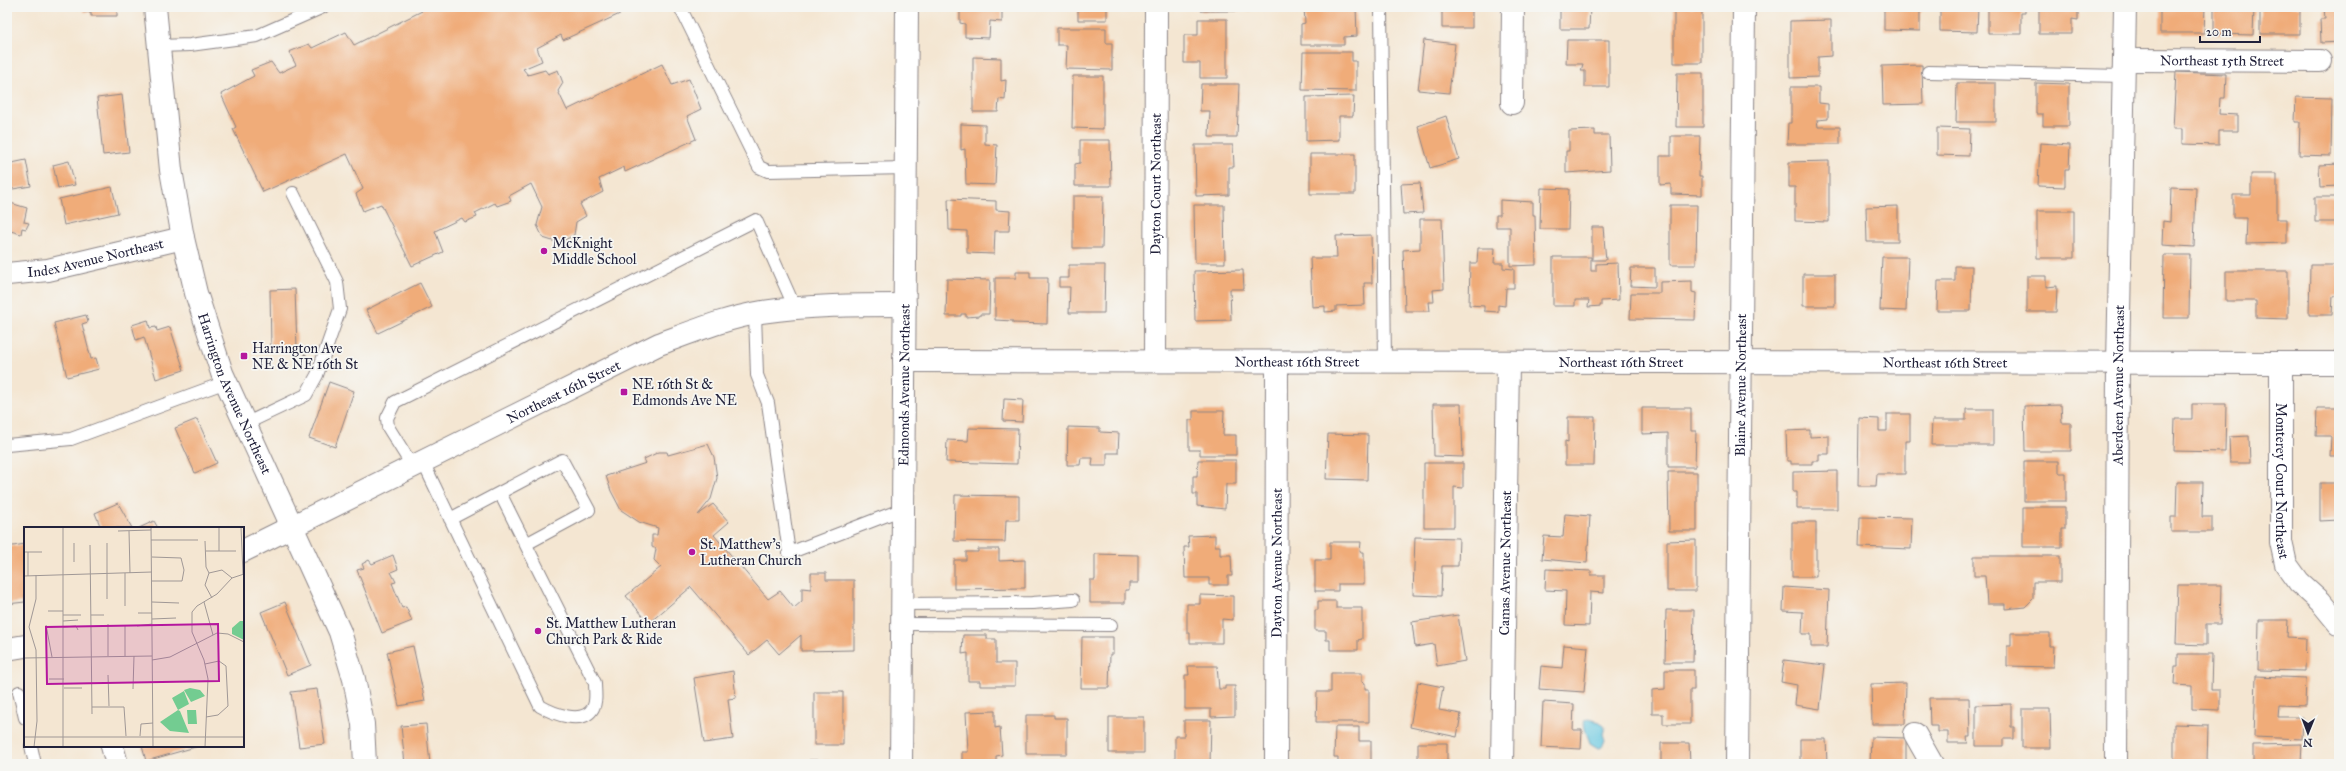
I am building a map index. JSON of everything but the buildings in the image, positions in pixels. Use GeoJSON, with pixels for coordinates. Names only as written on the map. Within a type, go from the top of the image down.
{"type":"FeatureCollection","features":[{"type":"Feature","properties":{"kind":"street","name":"Harrington Avenue Northeast"},"geometry":{"type":"LineString","coordinates":[[155,7],[172,170],[183,238],[196,294],[226,382],[340,632],[354,679],[363,724],[365,764]]}},
{"type":"Feature","properties":{"kind":"street","name":"Edmonds Avenue Northeast"},"geometry":{"type":"LineString","coordinates":[[901,764],[908,7]]}},
{"type":"Feature","properties":{"kind":"street","name":"Dayton Court Northeast"},"geometry":{"type":"LineString","coordinates":[[1155,361],[1156,7]]}},
{"type":"Feature","properties":{"kind":"street"},"geometry":{"type":"LineString","coordinates":[[1512,103],[1513,7]]}},
{"type":"Feature","properties":{"kind":"street","name":"Blaine Avenue Northeast"},"geometry":{"type":"LineString","coordinates":[[1737,764],[1744,7]]}},
{"type":"Feature","properties":{"kind":"street","name":"Aberdeen Avenue Northeast"},"geometry":{"type":"LineString","coordinates":[[2116,764],[2118,364],[2125,7]]}},
{"type":"Feature","properties":{"kind":"street","name":"Northeast 15th Street"},"geometry":{"type":"LineString","coordinates":[[2124,68],[2320,61]]}},
{"type":"Feature","properties":{"kind":"street","name":"Index Avenue Northeast"},"geometry":{"type":"LineString","coordinates":[[7,274],[24,274],[48,270],[183,238]]}},
{"type":"Feature","properties":{"kind":"street","name":"Northeast 16th Street"},"geometry":{"type":"LineString","coordinates":[[244,551],[659,344],[708,326],[755,314],[795,308],[905,305]]}},
{"type":"Feature","properties":{"kind":"street","name":"Northeast 16th Street"},"geometry":{"type":"LineString","coordinates":[[904,361],[2118,364],[2339,363]]}},
{"type":"Feature","properties":{"kind":"street","name":"Dayton Avenue Northeast"},"geometry":{"type":"LineString","coordinates":[[1276,764],[1277,362]]}},
{"type":"Feature","properties":{"kind":"street","name":"Camas Avenue Northeast"},"geometry":{"type":"LineString","coordinates":[[1502,764],[1508,362]]}},
{"type":"Feature","properties":{"kind":"street","name":"Monterey Court Northeast"},"geometry":{"type":"LineString","coordinates":[[2281,364],[2281,542],[2286,564],[2299,582],[2321,602],[2339,624]]}},
{"type":"Feature","properties":{"kind":"street"},"geometry":{"type":"LineString","coordinates":[[7,649],[24,646]]}},
{"type":"Feature","properties":{"kind":"street"},"geometry":{"type":"LineString","coordinates":[[1915,734],[1932,764]]}},
{"type":"Feature","properties":{"kind":"street"},"geometry":{"type":"LineString","coordinates":[[112,747],[117,764]]}},
{"type":"Feature","properties":{"kind":"lane"},"geometry":{"type":"LineString","coordinates":[[158,46],[190,45],[256,36],[323,7]]}},
{"type":"Feature","properties":{"kind":"lane"},"geometry":{"type":"LineString","coordinates":[[680,7],[759,168],[768,171],[906,168]]}},
{"type":"Feature","properties":{"kind":"lane"},"geometry":{"type":"LineString","coordinates":[[1381,7],[1385,362]]}},
{"type":"Feature","properties":{"kind":"lane"},"geometry":{"type":"LineString","coordinates":[[1928,72],[2124,68]]}},
{"type":"Feature","properties":{"kind":"lane"},"geometry":{"type":"LineString","coordinates":[[246,424],[306,395],[317,375],[340,309],[338,282],[293,193]]}},
{"type":"Feature","properties":{"kind":"lane"},"geometry":{"type":"LineString","coordinates":[[500,493],[594,683],[596,699],[592,710],[582,716],[555,715],[540,706],[450,519],[418,465],[388,427],[388,418],[395,402],[756,220],[795,308]]}},
{"type":"Feature","properties":{"kind":"lane"},"geometry":{"type":"LineString","coordinates":[[755,314],[758,375],[768,404],[789,553],[903,508]]}},
{"type":"Feature","properties":{"kind":"lane"},"geometry":{"type":"LineString","coordinates":[[7,446],[71,439],[226,382]]}},
{"type":"Feature","properties":{"kind":"lane"},"geometry":{"type":"LineString","coordinates":[[450,519],[562,460],[589,510],[526,544]]}},
{"type":"Feature","properties":{"kind":"lane"},"geometry":{"type":"LineString","coordinates":[[902,614],[1073,600]]}},
{"type":"Feature","properties":{"kind":"lane"},"geometry":{"type":"LineString","coordinates":[[902,614],[1111,624]]}},
{"type":"Feature","properties":{"kind":"lane"},"geometry":{"type":"LineString","coordinates":[[19,692],[24,714]]}},
{"type":"Feature","properties":{"kind":"lane"},"geometry":{"type":"LineString","coordinates":[[31,747],[35,764]]}},
{"type":"Feature","properties":{"kind":"water"},"geometry":{"type":"Polygon","coordinates":[[[1589,719],[1600,722],[1605,727],[1603,734],[1605,740],[1602,747],[1598,748],[1590,743],[1584,725],[1585,720],[1589,719]]]}},
{"type":"Feature","properties":{"kind":"place","name":"McKnight Middle School"},"geometry":{"type":"Point","coordinates":[544,251]}},
{"type":"Feature","properties":{"kind":"place","name":"Harrington Ave NE & NE 16th St"},"geometry":{"type":"Point","coordinates":[244,356]}},
{"type":"Feature","properties":{"kind":"place","name":"NE 16th St & Edmonds Ave NE"},"geometry":{"type":"Point","coordinates":[624,392]}},
{"type":"Feature","properties":{"kind":"place","name":"St. Matthew's Lutheran Church"},"geometry":{"type":"Point","coordinates":[692,552]}},
{"type":"Feature","properties":{"kind":"place","name":"St. Matthew Lutheran Church Park & Ride"},"geometry":{"type":"Point","coordinates":[538,631]}}]}
